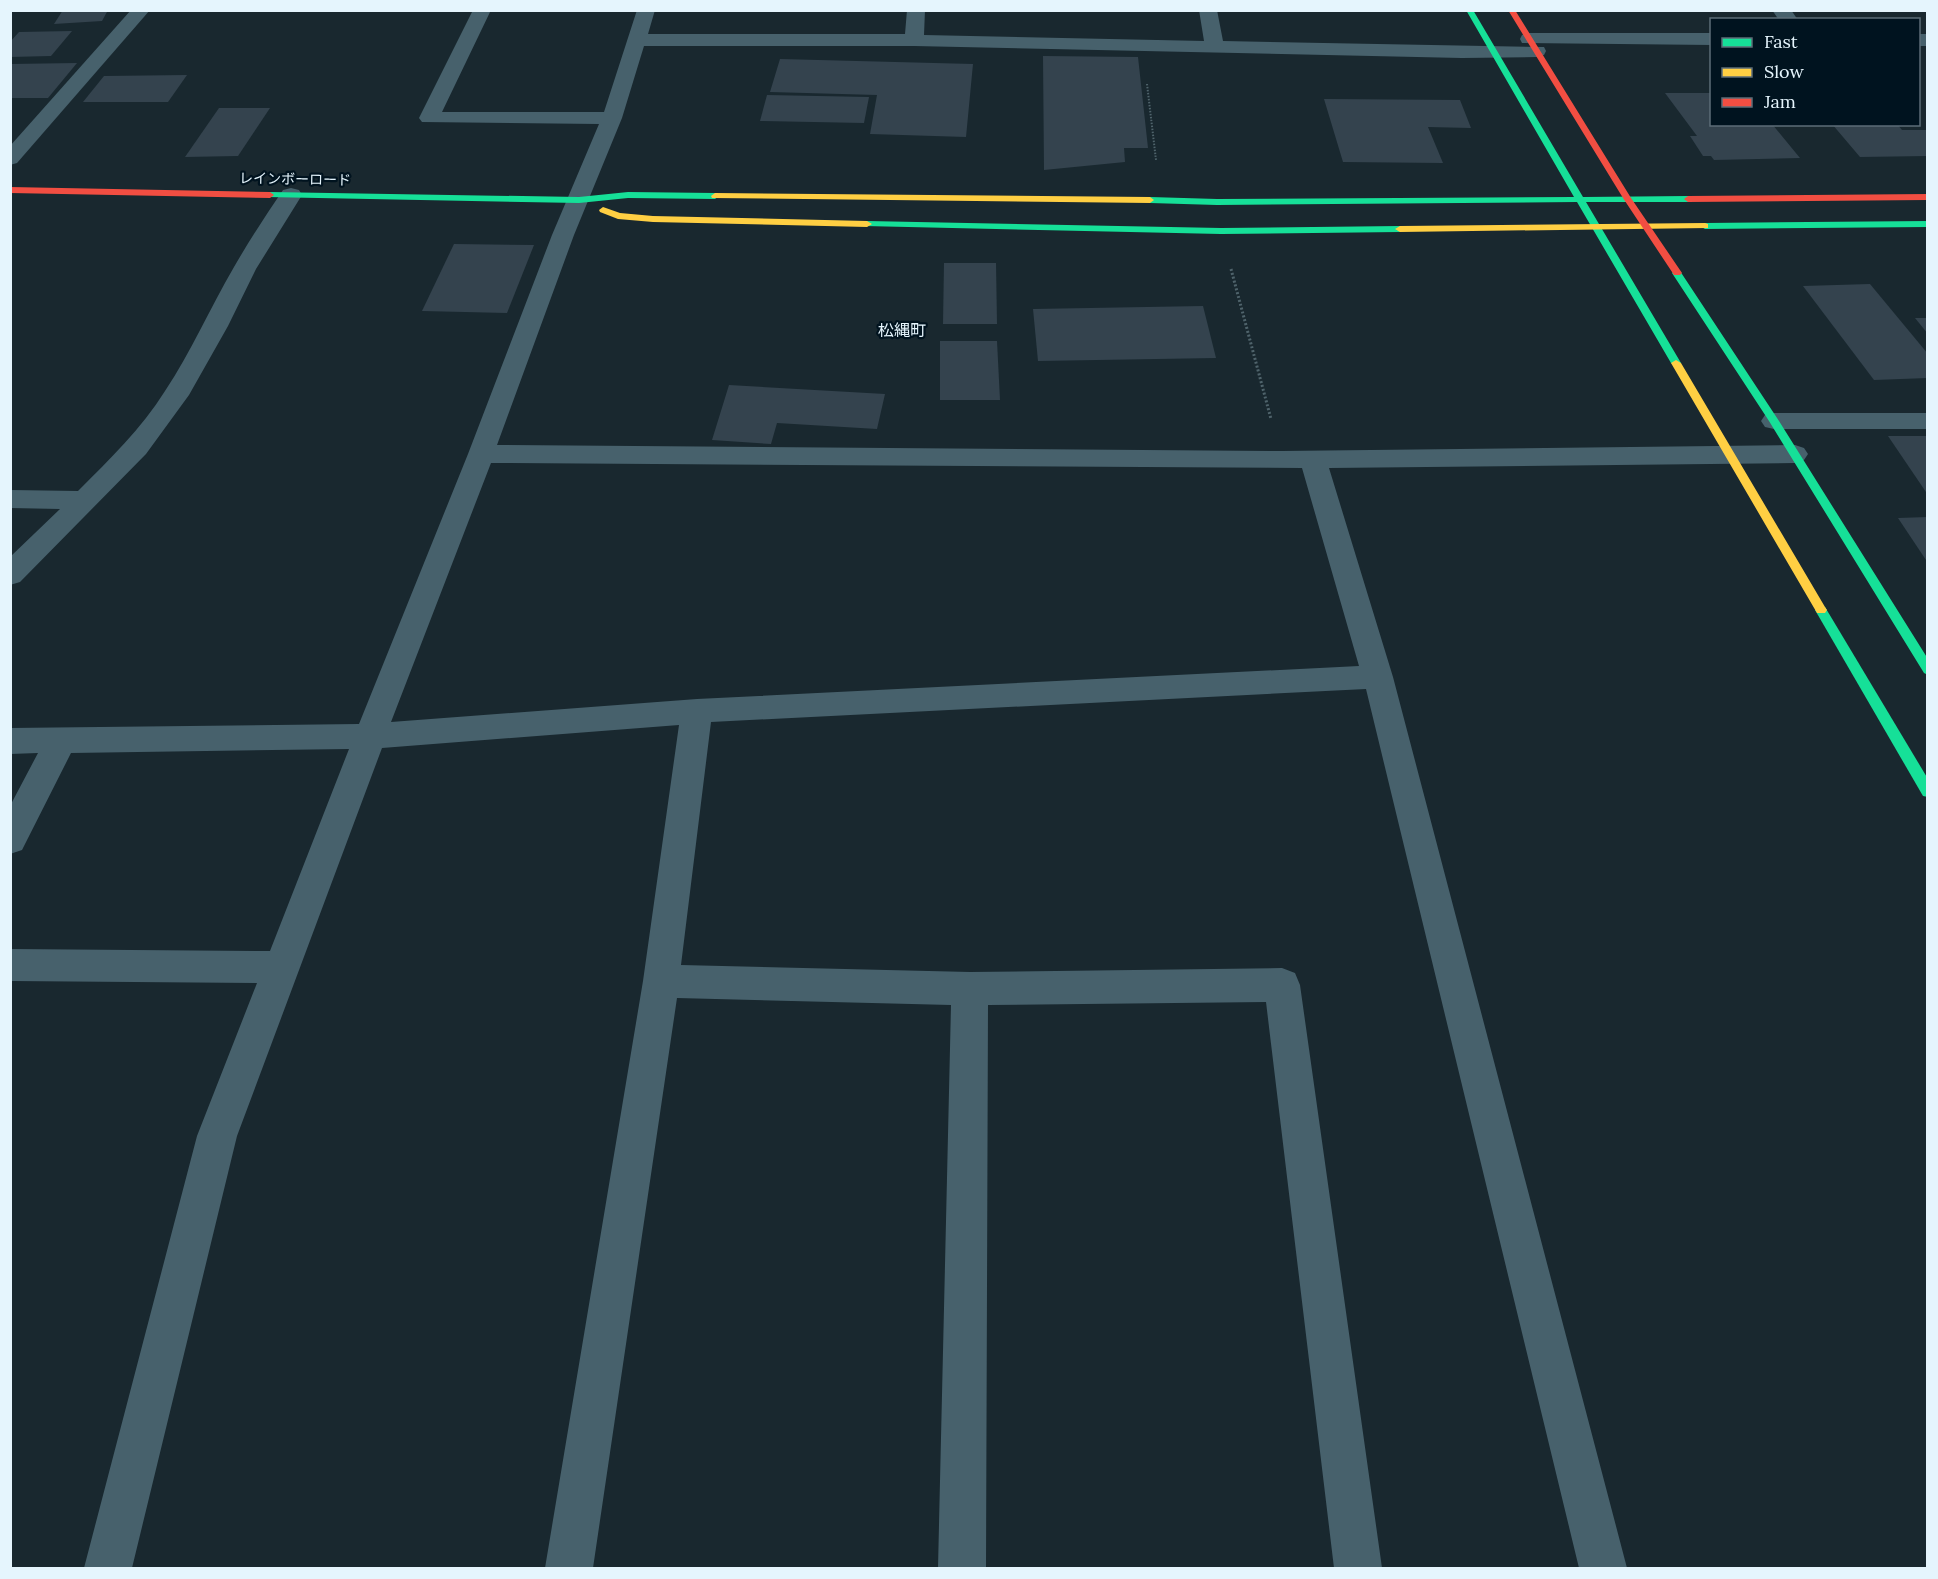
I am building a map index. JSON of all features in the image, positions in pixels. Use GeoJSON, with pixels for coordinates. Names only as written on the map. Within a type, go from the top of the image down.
{"type":"FeatureCollection","features":[{"type":"Feature","properties":{"kind":"street"},"geometry":{"type":"LineString","coordinates":[[10,159],[141,10]]}},
{"type":"Feature","properties":{"kind":"street"},"geometry":{"type":"LineString","coordinates":[[482,10],[429,118],[612,118]]}},
{"type":"Feature","properties":{"kind":"street"},"geometry":{"type":"LineString","coordinates":[[914,40],[916,10]]}},
{"type":"Feature","properties":{"kind":"street"},"geometry":{"type":"LineString","coordinates":[[1208,10],[1214,46]]}},
{"type":"Feature","properties":{"kind":"street"},"geometry":{"type":"LineString","coordinates":[[1469,10],[1928,792]]}},
{"type":"Feature","properties":{"kind":"street"},"geometry":{"type":"LineString","coordinates":[[1511,10],[1627,198],[1795,454],[1928,670]]}},
{"type":"Feature","properties":{"kind":"street"},"geometry":{"type":"LineString","coordinates":[[108,1569],[217,1136],[370,736],[482,454],[559,246],[612,118],[642,25],[914,40],[1492,51],[1533,45],[1710,39]]}},
{"type":"Feature","properties":{"kind":"street","name":"レインボーロード"},"geometry":{"type":"LineString","coordinates":[[10,190],[579,200]]}},
{"type":"Feature","properties":{"kind":"street"},"geometry":{"type":"LineString","coordinates":[[10,575],[137,448],[176,395],[216,326],[244,269],[291,195]]}},
{"type":"Feature","properties":{"kind":"street"},"geometry":{"type":"LineString","coordinates":[[579,200],[628,195],[1050,198],[1217,202],[1928,197]]}},
{"type":"Feature","properties":{"kind":"street"},"geometry":{"type":"LineString","coordinates":[[579,200],[618,216],[653,219],[1031,229],[1221,231],[1928,224]]}},
{"type":"Feature","properties":{"kind":"street"},"geometry":{"type":"LineString","coordinates":[[1774,421],[1928,421]]}},
{"type":"Feature","properties":{"kind":"street"},"geometry":{"type":"LineString","coordinates":[[482,454],[1298,459],[1795,454]]}},
{"type":"Feature","properties":{"kind":"street"},"geometry":{"type":"LineString","coordinates":[[1298,459],[1378,677],[1603,1569]]}},
{"type":"Feature","properties":{"kind":"street"},"geometry":{"type":"LineString","coordinates":[[10,499],[85,500]]}},
{"type":"Feature","properties":{"kind":"street"},"geometry":{"type":"LineString","coordinates":[[10,741],[370,736],[697,711],[1378,677]]}},
{"type":"Feature","properties":{"kind":"street"},"geometry":{"type":"LineString","coordinates":[[569,1569],[661,981],[697,711]]}},
{"type":"Feature","properties":{"kind":"street"},"geometry":{"type":"LineString","coordinates":[[10,840],[61,740]]}},
{"type":"Feature","properties":{"kind":"street"},"geometry":{"type":"LineString","coordinates":[[10,965],[281,967]]}},
{"type":"Feature","properties":{"kind":"street"},"geometry":{"type":"LineString","coordinates":[[661,981],[970,989],[1282,985],[1358,1569]]}},
{"type":"Feature","properties":{"kind":"street"},"geometry":{"type":"LineString","coordinates":[[962,1569],[970,989]]}},
{"type":"Feature","properties":{"kind":"path"},"geometry":{"type":"LineString","coordinates":[[1143,45],[1156,164]]}},
{"type":"Feature","properties":{"kind":"path"},"geometry":{"type":"LineString","coordinates":[[1228,259],[1298,459]]}},
{"type":"Feature","properties":{"kind":"building"},"geometry":{"type":"Polygon","coordinates":[[[63,10],[108,10],[102,21],[54,24],[63,10]]]}},
{"type":"Feature","properties":{"kind":"building"},"geometry":{"type":"Polygon","coordinates":[[[72,31],[51,56],[10,57],[10,42],[19,32],[72,31]]]}},
{"type":"Feature","properties":{"kind":"building"},"geometry":{"type":"Polygon","coordinates":[[[1043,56],[1138,57],[1148,148],[1124,148],[1125,162],[1044,170],[1043,56]]]}},
{"type":"Feature","properties":{"kind":"building"},"geometry":{"type":"Polygon","coordinates":[[[780,59],[973,64],[966,137],[870,134],[877,95],[770,92],[780,59]]]}},
{"type":"Feature","properties":{"kind":"building"},"geometry":{"type":"Polygon","coordinates":[[[77,63],[48,98],[10,98],[10,64],[77,63]]]}},
{"type":"Feature","properties":{"kind":"building"},"geometry":{"type":"Polygon","coordinates":[[[187,75],[168,102],[83,102],[104,76],[187,75]]]}},
{"type":"Feature","properties":{"kind":"building"},"geometry":{"type":"Polygon","coordinates":[[[1665,93],[1710,93],[1710,126],[1774,126],[1800,158],[1714,160],[1711,156],[1703,156],[1690,136],[1697,136],[1665,93]]]}},
{"type":"Feature","properties":{"kind":"building"},"geometry":{"type":"Polygon","coordinates":[[[767,95],[869,97],[864,123],[760,121],[767,95]]]}},
{"type":"Feature","properties":{"kind":"building"},"geometry":{"type":"Polygon","coordinates":[[[1324,99],[1460,100],[1471,128],[1428,127],[1443,163],[1343,162],[1324,99]]]}},
{"type":"Feature","properties":{"kind":"building"},"geometry":{"type":"Polygon","coordinates":[[[219,108],[270,108],[238,156],[185,157],[219,108]]]}},
{"type":"Feature","properties":{"kind":"building"},"geometry":{"type":"Polygon","coordinates":[[[1834,126],[1899,126],[1902,130],[1928,130],[1928,156],[1860,157],[1834,126]]]}},
{"type":"Feature","properties":{"kind":"building"},"geometry":{"type":"Polygon","coordinates":[[[454,244],[534,245],[507,313],[422,311],[454,244]]]}},
{"type":"Feature","properties":{"kind":"building"},"geometry":{"type":"Polygon","coordinates":[[[944,263],[996,263],[997,324],[943,324],[944,263]]]}},
{"type":"Feature","properties":{"kind":"building"},"geometry":{"type":"Polygon","coordinates":[[[1870,284],[1928,354],[1928,378],[1874,380],[1803,286],[1870,284]]]}},
{"type":"Feature","properties":{"kind":"building"},"geometry":{"type":"Polygon","coordinates":[[[1203,306],[1216,358],[1038,361],[1033,309],[1203,306]]]}},
{"type":"Feature","properties":{"kind":"building"},"geometry":{"type":"Polygon","coordinates":[[[1915,318],[1928,318],[1928,334],[1915,318]]]}},
{"type":"Feature","properties":{"kind":"building"},"geometry":{"type":"Polygon","coordinates":[[[940,341],[997,341],[1000,400],[940,400],[940,341]]]}},
{"type":"Feature","properties":{"kind":"building"},"geometry":{"type":"Polygon","coordinates":[[[729,385],[885,394],[877,429],[777,423],[771,444],[712,440],[729,385]]]}},
{"type":"Feature","properties":{"kind":"building"},"geometry":{"type":"Polygon","coordinates":[[[1888,436],[1928,436],[1928,495],[1888,436]]]}},
{"type":"Feature","properties":{"kind":"building"},"geometry":{"type":"Polygon","coordinates":[[[1928,517],[1928,563],[1898,518],[1928,517]]]}},
{"type":"Feature","properties":{"kind":"traffic: fast"},"geometry":{"type":"LineString","coordinates":[[1469,10],[1676,363]]}},
{"type":"Feature","properties":{"kind":"traffic: fast"},"geometry":{"type":"LineString","coordinates":[[270,195],[579,200],[628,195],[715,196]]}},
{"type":"Feature","properties":{"kind":"traffic: fast"},"geometry":{"type":"LineString","coordinates":[[1150,200],[1217,202],[1688,199]]}},
{"type":"Feature","properties":{"kind":"traffic: fast"},"geometry":{"type":"LineString","coordinates":[[867,224],[1221,231],[1400,229]]}},
{"type":"Feature","properties":{"kind":"traffic: fast"},"geometry":{"type":"LineString","coordinates":[[1705,226],[1928,224]]}},
{"type":"Feature","properties":{"kind":"traffic: fast"},"geometry":{"type":"LineString","coordinates":[[1677,273],[1774,421],[1928,670]]}},
{"type":"Feature","properties":{"kind":"traffic: fast"},"geometry":{"type":"LineString","coordinates":[[1821,610],[1928,792]]}},
{"type":"Feature","properties":{"kind":"traffic: slow"},"geometry":{"type":"LineString","coordinates":[[715,196],[1150,200]]}},
{"type":"Feature","properties":{"kind":"traffic: slow"},"geometry":{"type":"LineString","coordinates":[[603,210],[618,216],[653,219],[867,224]]}},
{"type":"Feature","properties":{"kind":"traffic: slow"},"geometry":{"type":"LineString","coordinates":[[1400,229],[1705,226]]}},
{"type":"Feature","properties":{"kind":"traffic: slow"},"geometry":{"type":"LineString","coordinates":[[1676,363],[1821,610]]}},
{"type":"Feature","properties":{"kind":"traffic: jam"},"geometry":{"type":"LineString","coordinates":[[1511,10],[1627,198],[1677,273]]}},
{"type":"Feature","properties":{"kind":"traffic: jam"},"geometry":{"type":"LineString","coordinates":[[10,190],[270,195]]}},
{"type":"Feature","properties":{"kind":"traffic: jam"},"geometry":{"type":"LineString","coordinates":[[1688,199],[1928,197]]}},
{"type":"Feature","properties":{"kind":"district","name":"松縄町"},"geometry":{"type":"Point","coordinates":[902,330]}}]}
